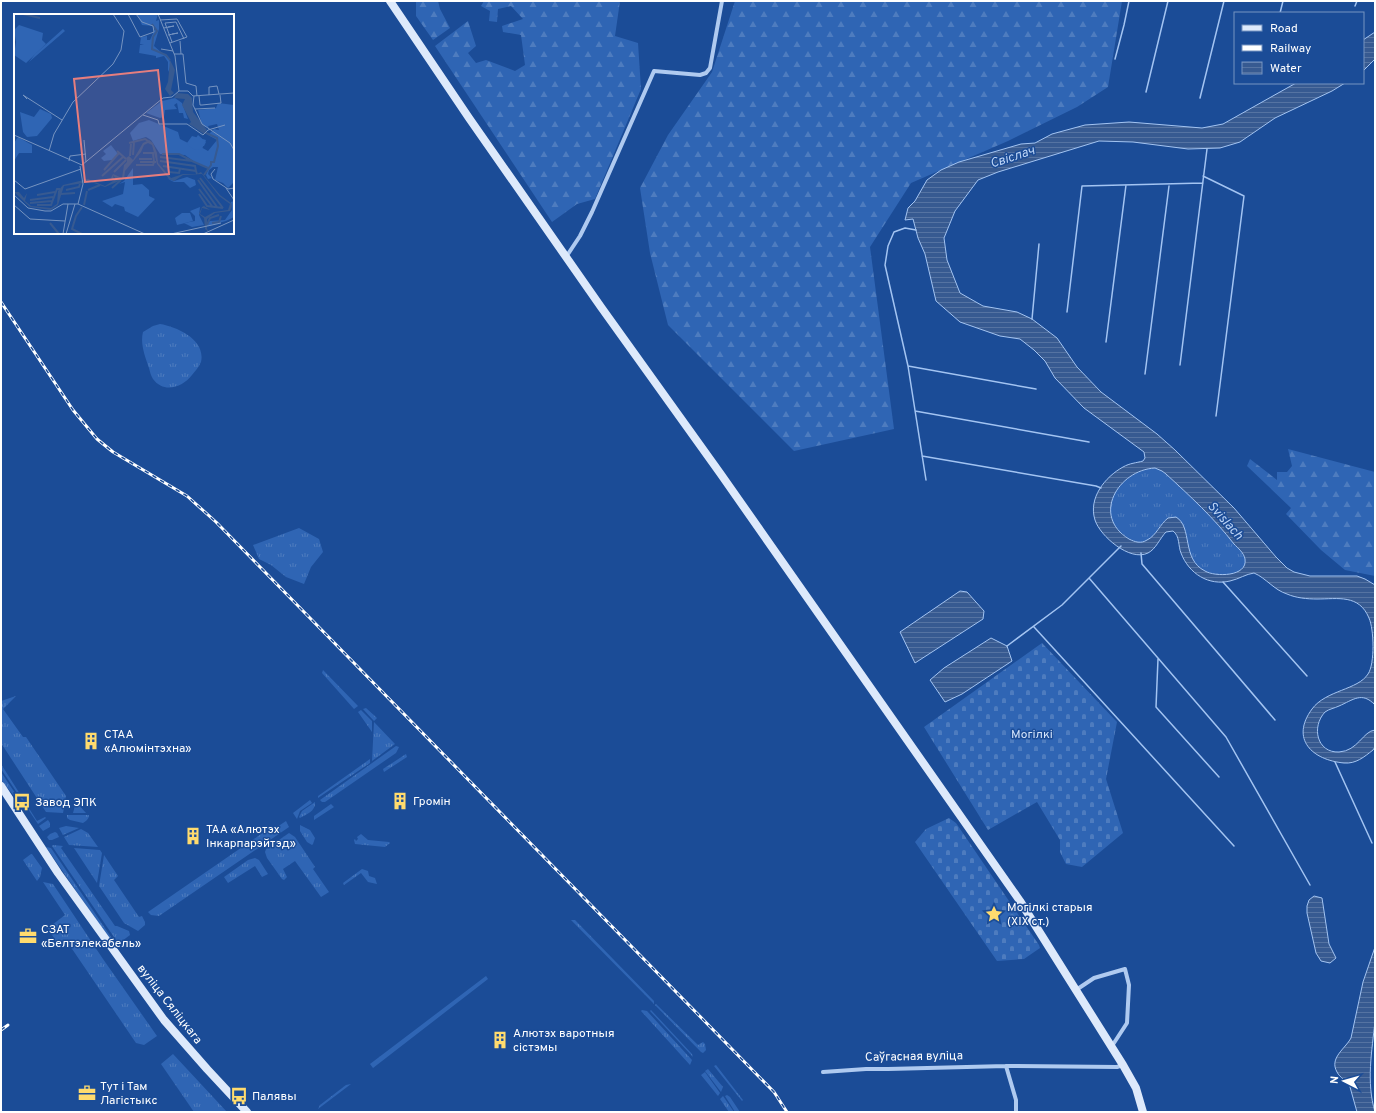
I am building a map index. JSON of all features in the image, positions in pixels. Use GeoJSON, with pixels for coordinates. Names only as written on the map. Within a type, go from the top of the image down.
{"type":"FeatureCollection","features":[{"type":"Feature","properties":{"kind":"main road"},"geometry":{"type":"LineString","coordinates":[[390,1],[469,118],[1020,901],[1112,1046],[1136,1088],[1144,1112]]}},
{"type":"Feature","properties":{"kind":"main road","name":"вуліца Сяліцкага"},"geometry":{"type":"LineString","coordinates":[[1,786],[58,873],[164,1020],[247,1112]]}},
{"type":"Feature","properties":{"kind":"street"},"geometry":{"type":"LineString","coordinates":[[566,256],[577,241],[592,212],[654,71],[700,74],[706,73],[710,68],[722,1]]}},
{"type":"Feature","properties":{"kind":"street"},"geometry":{"type":"LineString","coordinates":[[1076,990],[1094,978],[1125,969],[1129,985],[1127,1023],[1112,1046]]}},
{"type":"Feature","properties":{"kind":"street","name":"Саўгасная вуліца"},"geometry":{"type":"LineString","coordinates":[[823,1072],[866,1069],[1006,1066],[1117,1067],[1123,1065]]}},
{"type":"Feature","properties":{"kind":"street"},"geometry":{"type":"LineString","coordinates":[[1006,1066],[1016,1100],[1016,1112]]}},
{"type":"Feature","properties":{"kind":"green space"},"geometry":{"type":"Polygon","coordinates":[[[416,1],[438,1],[440,9],[450,28],[433,40],[416,16],[416,1]]]}},
{"type":"Feature","properties":{"kind":"green space"},"geometry":{"type":"Polygon","coordinates":[[[484,1],[620,1],[615,36],[638,43],[641,89],[595,199],[577,204],[552,222],[435,46],[468,21],[476,46],[468,53],[476,63],[486,60],[515,71],[525,65],[521,35],[503,32],[502,26],[523,19],[511,6],[498,9],[497,22],[489,21],[490,11],[481,6],[484,1]]]}},
{"type":"Feature","properties":{"kind":"green space"},"geometry":{"type":"Polygon","coordinates":[[[735,1],[1122,1],[1108,87],[1077,107],[1008,141],[911,183],[870,247],[894,429],[794,451],[668,325],[650,253],[640,188],[668,135],[712,72],[735,1]]]}},
{"type":"Feature","properties":{"kind":"green space"},"geometry":{"type":"Polygon","coordinates":[[[160,324],[175,328],[189,336],[199,347],[201,354],[201,362],[192,375],[184,383],[173,387],[157,384],[153,379],[143,350],[143,332],[160,324]]]}},
{"type":"Feature","properties":{"kind":"green space"},"geometry":{"type":"Polygon","coordinates":[[[1288,449],[1375,472],[1375,576],[1345,570],[1321,550],[1286,514],[1291,508],[1247,466],[1250,459],[1277,480],[1277,472],[1287,472],[1292,466],[1288,449]]]}},
{"type":"Feature","properties":{"kind":"green space"},"geometry":{"type":"Polygon","coordinates":[[[1155,468],[1162,471],[1190,496],[1238,547],[1244,557],[1245,564],[1242,569],[1229,574],[1221,574],[1205,571],[1199,568],[1172,517],[1163,522],[1150,539],[1140,542],[1133,541],[1127,537],[1114,524],[1110,513],[1111,503],[1115,492],[1132,476],[1143,470],[1155,468]]]}},
{"type":"Feature","properties":{"kind":"green space"},"geometry":{"type":"Polygon","coordinates":[[[299,528],[319,539],[323,552],[311,567],[304,584],[286,577],[271,565],[259,559],[253,545],[299,528]]]}},
{"type":"Feature","properties":{"kind":"green space","name":"Могілкі"},"geometry":{"type":"Polygon","coordinates":[[[1042,643],[1117,722],[1106,779],[1123,833],[1082,867],[1066,864],[1060,852],[1060,840],[1037,802],[988,830],[924,727],[1042,643]]]}},
{"type":"Feature","properties":{"kind":"green space"},"geometry":{"type":"Polygon","coordinates":[[[323,670],[358,706],[354,709],[322,673],[323,670]]]}},
{"type":"Feature","properties":{"kind":"green space"},"geometry":{"type":"Polygon","coordinates":[[[16,696],[3,709],[23,737],[26,737],[66,796],[63,813],[46,812],[1,743],[1,701],[16,696]]]}},
{"type":"Feature","properties":{"kind":"green space"},"geometry":{"type":"Polygon","coordinates":[[[366,708],[377,718],[374,721],[363,709],[366,708]]]}},
{"type":"Feature","properties":{"kind":"green space"},"geometry":{"type":"Polygon","coordinates":[[[361,710],[372,721],[372,732],[358,712],[361,710]]]}},
{"type":"Feature","properties":{"kind":"green space"},"geometry":{"type":"Polygon","coordinates":[[[374,722],[395,744],[372,761],[374,722]]]}},
{"type":"Feature","properties":{"kind":"green space"},"geometry":{"type":"Polygon","coordinates":[[[396,746],[399,747],[396,753],[325,802],[320,800],[396,746]]]}},
{"type":"Feature","properties":{"kind":"green space"},"geometry":{"type":"Polygon","coordinates":[[[406,754],[407,757],[384,772],[383,769],[406,754]]]}},
{"type":"Feature","properties":{"kind":"green space"},"geometry":{"type":"Polygon","coordinates":[[[370,759],[370,763],[318,798],[318,796],[370,759]]]}},
{"type":"Feature","properties":{"kind":"green space"},"geometry":{"type":"Polygon","coordinates":[[[1,764],[37,821],[45,817],[46,818],[38,824],[1,769],[1,764]]]}},
{"type":"Feature","properties":{"kind":"green space"},"geometry":{"type":"Polygon","coordinates":[[[1,772],[17,796],[15,797],[1,780],[1,772]]]}},
{"type":"Feature","properties":{"kind":"green space"},"geometry":{"type":"Polygon","coordinates":[[[310,800],[312,803],[300,811],[297,819],[293,813],[310,800]]]}},
{"type":"Feature","properties":{"kind":"green space"},"geometry":{"type":"Polygon","coordinates":[[[76,802],[86,813],[73,813],[76,802]]]}},
{"type":"Feature","properties":{"kind":"green space"},"geometry":{"type":"Polygon","coordinates":[[[315,802],[314,808],[310,812],[300,818],[299,817],[302,811],[315,802]]]}},
{"type":"Feature","properties":{"kind":"green space"},"geometry":{"type":"Polygon","coordinates":[[[331,804],[334,807],[314,820],[314,816],[331,804]]]}},
{"type":"Feature","properties":{"kind":"green space"},"geometry":{"type":"Polygon","coordinates":[[[67,815],[89,815],[88,819],[83,823],[70,820],[67,818],[67,815]]]}},
{"type":"Feature","properties":{"kind":"green space"},"geometry":{"type":"Polygon","coordinates":[[[949,818],[956,823],[1039,945],[1040,948],[1024,959],[997,961],[915,842],[926,829],[949,818]]]}},
{"type":"Feature","properties":{"kind":"green space"},"geometry":{"type":"Polygon","coordinates":[[[48,820],[50,827],[43,831],[39,826],[48,820]]]}},
{"type":"Feature","properties":{"kind":"green space"},"geometry":{"type":"Polygon","coordinates":[[[286,821],[289,827],[159,916],[151,915],[148,912],[267,830],[268,833],[286,821]]]}},
{"type":"Feature","properties":{"kind":"green space"},"geometry":{"type":"Polygon","coordinates":[[[300,825],[310,830],[315,838],[312,845],[307,842],[300,831],[300,825]]]}},
{"type":"Feature","properties":{"kind":"green space"},"geometry":{"type":"Polygon","coordinates":[[[66,826],[79,828],[63,835],[59,828],[66,826]]]}},
{"type":"Feature","properties":{"kind":"green space"},"geometry":{"type":"Polygon","coordinates":[[[81,829],[88,833],[98,847],[69,845],[64,837],[81,829]]]}},
{"type":"Feature","properties":{"kind":"green space"},"geometry":{"type":"Polygon","coordinates":[[[55,832],[59,837],[49,840],[47,837],[55,832]]]}},
{"type":"Feature","properties":{"kind":"green space"},"geometry":{"type":"Polygon","coordinates":[[[289,833],[295,837],[315,867],[313,869],[329,892],[321,897],[295,861],[283,869],[287,877],[284,880],[267,858],[265,852],[266,849],[289,833]]]}},
{"type":"Feature","properties":{"kind":"green space"},"geometry":{"type":"Polygon","coordinates":[[[361,834],[368,840],[390,843],[385,847],[355,844],[354,840],[355,839],[356,841],[358,839],[357,837],[361,834]]]}},
{"type":"Feature","properties":{"kind":"green space"},"geometry":{"type":"Polygon","coordinates":[[[52,846],[63,846],[61,848],[115,926],[129,931],[130,935],[118,943],[52,846]]]}},
{"type":"Feature","properties":{"kind":"green space"},"geometry":{"type":"Polygon","coordinates":[[[46,847],[51,848],[115,943],[112,943],[46,847]]]}},
{"type":"Feature","properties":{"kind":"green space"},"geometry":{"type":"Polygon","coordinates":[[[74,848],[100,850],[102,853],[97,883],[74,848]]]}},
{"type":"Feature","properties":{"kind":"green space"},"geometry":{"type":"Polygon","coordinates":[[[31,854],[42,868],[40,877],[37,881],[23,860],[31,854]]]}},
{"type":"Feature","properties":{"kind":"green space"},"geometry":{"type":"Polygon","coordinates":[[[104,855],[118,876],[114,880],[139,917],[142,916],[145,922],[145,925],[138,931],[124,923],[99,886],[104,855]]]}},
{"type":"Feature","properties":{"kind":"green space"},"geometry":{"type":"Polygon","coordinates":[[[255,858],[259,860],[268,874],[262,877],[255,866],[228,883],[224,877],[248,860],[255,858]]]}},
{"type":"Feature","properties":{"kind":"green space"},"geometry":{"type":"Polygon","coordinates":[[[362,869],[368,871],[369,876],[375,878],[377,884],[368,882],[361,873],[344,885],[343,883],[362,869]]]}},
{"type":"Feature","properties":{"kind":"green space"},"geometry":{"type":"Polygon","coordinates":[[[43,882],[53,884],[157,1036],[144,1045],[136,1043],[66,940],[58,945],[48,928],[65,915],[43,882]]]}},
{"type":"Feature","properties":{"kind":"green space"},"geometry":{"type":"Polygon","coordinates":[[[571,920],[575,920],[654,1001],[654,1004],[571,920]]]}},
{"type":"Feature","properties":{"kind":"green space"},"geometry":{"type":"Polygon","coordinates":[[[486,976],[488,979],[373,1068],[370,1064],[486,976]]]}},
{"type":"Feature","properties":{"kind":"green space"},"geometry":{"type":"Polygon","coordinates":[[[656,1004],[698,1045],[703,1042],[706,1050],[703,1053],[701,1052],[655,1005],[656,1004]]]}},
{"type":"Feature","properties":{"kind":"green space"},"geometry":{"type":"Polygon","coordinates":[[[651,1010],[692,1054],[693,1057],[650,1011],[651,1010]]]}},
{"type":"Feature","properties":{"kind":"green space"},"geometry":{"type":"Polygon","coordinates":[[[641,1011],[647,1011],[692,1060],[690,1065],[641,1011]]]}},
{"type":"Feature","properties":{"kind":"green space"},"geometry":{"type":"Polygon","coordinates":[[[173,1054],[227,1112],[194,1112],[161,1064],[173,1054]]]}},
{"type":"Feature","properties":{"kind":"green space"},"geometry":{"type":"Polygon","coordinates":[[[716,1065],[743,1100],[742,1101],[714,1066],[716,1065]]]}},
{"type":"Feature","properties":{"kind":"green space"},"geometry":{"type":"Polygon","coordinates":[[[708,1069],[723,1087],[721,1092],[705,1071],[708,1069]]]}},
{"type":"Feature","properties":{"kind":"green space"},"geometry":{"type":"Polygon","coordinates":[[[705,1072],[720,1093],[718,1096],[701,1075],[705,1072]]]}},
{"type":"Feature","properties":{"kind":"green space"},"geometry":{"type":"Polygon","coordinates":[[[351,1084],[318,1109],[320,1105],[346,1085],[351,1084]]]}},
{"type":"Feature","properties":{"kind":"green space"},"geometry":{"type":"Polygon","coordinates":[[[727,1095],[740,1112],[735,1112],[725,1096],[727,1095]]]}},
{"type":"Feature","properties":{"kind":"green space"},"geometry":{"type":"Polygon","coordinates":[[[723,1096],[734,1112],[729,1112],[720,1099],[723,1096]]]}},
{"type":"Feature","properties":{"kind":"water"},"geometry":{"type":"Polygon","coordinates":[[[1375,32],[1375,59],[1364,70],[1364,39],[1375,32]]]}},
{"type":"Feature","properties":{"kind":"water"},"geometry":{"type":"Polygon","coordinates":[[[1294,84],[1343,84],[1332,91],[1275,118],[1240,142],[1220,148],[1188,149],[1133,142],[1099,141],[998,172],[978,180],[955,211],[944,238],[947,260],[960,293],[983,306],[1017,312],[1032,319],[1057,338],[1077,367],[1101,392],[1157,434],[1175,450],[1234,508],[1287,568],[1294,572],[1310,576],[1357,576],[1375,585],[1375,705],[1366,698],[1353,699],[1325,712],[1318,725],[1317,732],[1321,744],[1332,751],[1339,752],[1346,751],[1356,745],[1367,734],[1375,730],[1375,747],[1373,750],[1360,760],[1348,763],[1322,758],[1314,753],[1304,738],[1303,730],[1312,709],[1318,703],[1333,694],[1357,684],[1368,674],[1372,663],[1373,638],[1371,623],[1365,610],[1354,601],[1340,599],[1309,599],[1290,595],[1278,590],[1254,573],[1230,581],[1215,582],[1207,580],[1189,567],[1181,553],[1178,538],[1173,531],[1166,532],[1151,551],[1141,555],[1125,551],[1109,540],[1095,520],[1093,512],[1096,496],[1104,482],[1116,471],[1128,465],[1143,461],[1145,458],[1144,452],[1084,408],[1055,378],[1045,361],[1020,339],[1000,336],[960,322],[936,301],[925,254],[918,238],[913,219],[905,220],[908,208],[915,201],[927,180],[941,170],[959,162],[1021,144],[1035,143],[1052,134],[1085,125],[1129,122],[1202,128],[1223,124],[1294,84]],[[1155,468],[1142,471],[1130,477],[1120,485],[1114,496],[1111,507],[1112,518],[1118,529],[1129,539],[1136,542],[1142,542],[1153,536],[1168,518],[1176,517],[1184,528],[1190,551],[1198,566],[1210,573],[1223,575],[1236,572],[1241,569],[1245,565],[1245,559],[1241,551],[1202,508],[1166,474],[1155,468]]]}},
{"type":"Feature","properties":{"kind":"water"},"geometry":{"type":"Polygon","coordinates":[[[960,591],[967,592],[984,611],[983,619],[915,663],[900,632],[960,591]]]}},
{"type":"Feature","properties":{"kind":"water"},"geometry":{"type":"Polygon","coordinates":[[[991,638],[1007,646],[1012,661],[962,694],[945,702],[930,680],[944,668],[991,638]]]}},
{"type":"Feature","properties":{"kind":"water"},"geometry":{"type":"Polygon","coordinates":[[[1314,896],[1322,898],[1329,944],[1336,958],[1330,963],[1321,961],[1316,953],[1307,913],[1309,900],[1314,896]]]}},
{"type":"Feature","properties":{"kind":"water"},"geometry":{"type":"Polygon","coordinates":[[[1375,947],[1375,1021],[1370,1078],[1372,1101],[1375,1112],[1357,1112],[1350,1087],[1338,1074],[1335,1067],[1335,1062],[1336,1058],[1351,1038],[1363,982],[1375,947]]]}},
{"type":"Feature","properties":{"kind":"waterway"},"geometry":{"type":"LineString","coordinates":[[1115,59],[1129,1]]}},
{"type":"Feature","properties":{"kind":"waterway"},"geometry":{"type":"LineString","coordinates":[[1146,92],[1168,1]]}},
{"type":"Feature","properties":{"kind":"waterway"},"geometry":{"type":"LineString","coordinates":[[1200,98],[1224,1]]}},
{"type":"Feature","properties":{"kind":"waterway"},"geometry":{"type":"LineString","coordinates":[[1280,12],[1283,1]]}},
{"type":"Feature","properties":{"kind":"waterway"},"geometry":{"type":"LineString","coordinates":[[1355,6],[1357,1]]}},
{"type":"Feature","properties":{"kind":"waterway"},"geometry":{"type":"LineString","coordinates":[[1180,365],[1207,149]]}},
{"type":"Feature","properties":{"kind":"waterway"},"geometry":{"type":"LineString","coordinates":[[1203,176],[1244,196],[1216,416]]}},
{"type":"Feature","properties":{"kind":"waterway"},"geometry":{"type":"LineString","coordinates":[[1067,312],[1082,186],[1203,183]]}},
{"type":"Feature","properties":{"kind":"waterway"},"geometry":{"type":"LineString","coordinates":[[1106,342],[1126,185]]}},
{"type":"Feature","properties":{"kind":"waterway"},"geometry":{"type":"LineString","coordinates":[[1145,374],[1169,186]]}},
{"type":"Feature","properties":{"kind":"waterway"},"geometry":{"type":"LineString","coordinates":[[916,230],[905,228],[894,232],[888,246],[885,265],[908,366],[926,480]]}},
{"type":"Feature","properties":{"kind":"waterway"},"geometry":{"type":"LineString","coordinates":[[1032,319],[1039,244]]}},
{"type":"Feature","properties":{"kind":"waterway"},"geometry":{"type":"LineString","coordinates":[[908,366],[1036,389]]}},
{"type":"Feature","properties":{"kind":"waterway"},"geometry":{"type":"LineString","coordinates":[[915,411],[1089,442]]}},
{"type":"Feature","properties":{"kind":"waterway"},"geometry":{"type":"LineString","coordinates":[[922,456],[1101,488]]}},
{"type":"Feature","properties":{"kind":"waterway"},"geometry":{"type":"LineString","coordinates":[[1007,646],[1062,605],[1121,546]]}},
{"type":"Feature","properties":{"kind":"waterway"},"geometry":{"type":"LineString","coordinates":[[1141,553],[1142,564],[1275,720]]}},
{"type":"Feature","properties":{"kind":"waterway"},"geometry":{"type":"LineString","coordinates":[[1089,578],[1226,737],[1310,885]]}},
{"type":"Feature","properties":{"kind":"waterway"},"geometry":{"type":"LineString","coordinates":[[1223,582],[1307,676]]}},
{"type":"Feature","properties":{"kind":"waterway"},"geometry":{"type":"LineString","coordinates":[[1034,627],[1234,846]]}},
{"type":"Feature","properties":{"kind":"waterway"},"geometry":{"type":"LineString","coordinates":[[1158,659],[1156,707],[1219,777]]}},
{"type":"Feature","properties":{"kind":"waterway"},"geometry":{"type":"LineString","coordinates":[[1335,762],[1372,843]]}},
{"type":"Feature","properties":{"kind":"railway"},"geometry":{"type":"LineString","coordinates":[[1,302],[73,410],[97,439],[113,452],[187,496],[216,522],[774,1092],[787,1112]]}},
{"type":"Feature","properties":{"kind":"railway"},"geometry":{"type":"LineString","coordinates":[[1,1030],[8,1025]]}},
{"type":"Feature","properties":{"kind":"place","name":"СТАА «Алюмінтэхна»"},"geometry":{"type":"Point","coordinates":[91,741]}},
{"type":"Feature","properties":{"kind":"place","name":"Громін"},"geometry":{"type":"Point","coordinates":[400,801]}},
{"type":"Feature","properties":{"kind":"place","name":"Завод ЭПК"},"geometry":{"type":"Point","coordinates":[22,802]}},
{"type":"Feature","properties":{"kind":"place","name":"ТАА «Алютэх Інкарпарэйтэд»"},"geometry":{"type":"Point","coordinates":[193,836]}},
{"type":"Feature","properties":{"kind":"place","name":"Могілкі старыя (XIX ст.)"},"geometry":{"type":"Point","coordinates":[994,914]}},
{"type":"Feature","properties":{"kind":"place","name":"СЗАТ «Белтэлекабель»"},"geometry":{"type":"Point","coordinates":[28,936]}},
{"type":"Feature","properties":{"kind":"place","name":"Алютэх варотныя сістэмы"},"geometry":{"type":"Point","coordinates":[500,1040]}},
{"type":"Feature","properties":{"kind":"place","name":"Тут і Там Лагістыкс"},"geometry":{"type":"Point","coordinates":[87,1093]}},
{"type":"Feature","properties":{"kind":"place","name":"Палявы"},"geometry":{"type":"Point","coordinates":[239,1096]}},
{"type":"Feature","properties":{"kind":"water label","name":"Свіслач"},"geometry":{"type":"Point","coordinates":[1012,156]}},
{"type":"Feature","properties":{"kind":"water label","name":"Svislach"},"geometry":{"type":"Point","coordinates":[1226,520]}}]}
